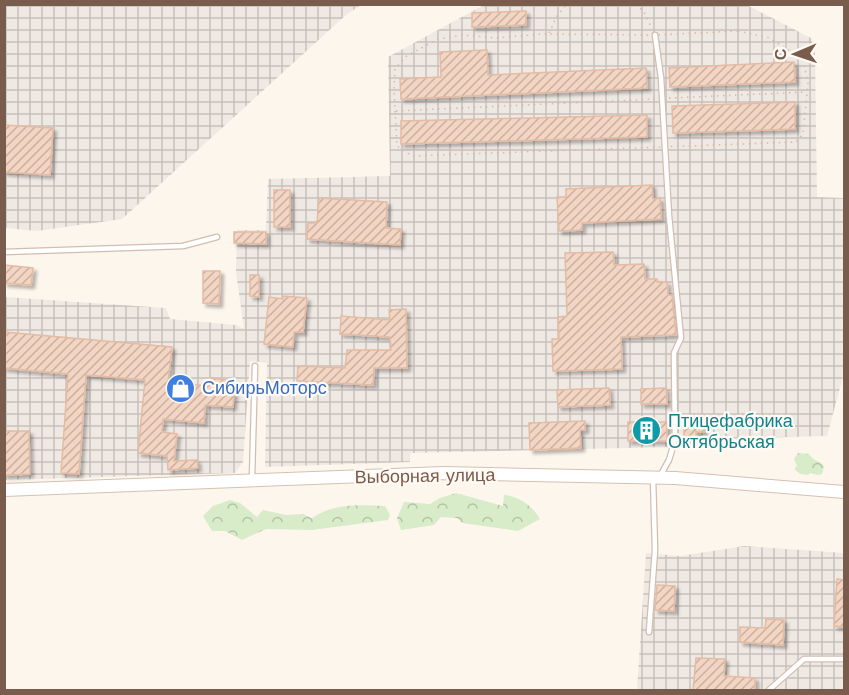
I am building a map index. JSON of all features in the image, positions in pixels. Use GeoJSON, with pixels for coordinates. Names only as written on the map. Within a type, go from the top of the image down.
{"type":"FeatureCollection","features":[{"type":"Feature","properties":{"kind":"main road","name":"Выборная улица"},"geometry":{"type":"LineString","coordinates":[[4,490],[444,473],[656,478],[844,492]]}},
{"type":"Feature","properties":{"kind":"lane"},"geometry":{"type":"LineString","coordinates":[[649,632],[655,550],[656,478],[669,460],[675,440],[674,353],[681,338],[655,34]]}},
{"type":"Feature","properties":{"kind":"lane"},"geometry":{"type":"LineString","coordinates":[[4,252],[183,246],[217,237]]}},
{"type":"Feature","properties":{"kind":"lane"},"geometry":{"type":"LineString","coordinates":[[252,481],[255,366]]}},
{"type":"Feature","properties":{"kind":"lane"},"geometry":{"type":"LineString","coordinates":[[769,690],[804,659],[844,659]]}},
{"type":"Feature","properties":{"kind":"path"},"geometry":{"type":"LineString","coordinates":[[549,34],[557,16],[567,4]]}},
{"type":"Feature","properties":{"kind":"path"},"geometry":{"type":"LineString","coordinates":[[636,4],[644,12],[655,34]]}},
{"type":"Feature","properties":{"kind":"path"},"geometry":{"type":"LineString","coordinates":[[738,31],[767,37],[803,58],[808,83],[803,134],[796,142],[412,156],[397,146],[395,69],[405,57],[438,39],[462,35],[496,38],[549,34],[655,34],[738,31]]}},
{"type":"Feature","properties":{"kind":"path"},"geometry":{"type":"LineString","coordinates":[[395,111],[807,92]]}},
{"type":"Feature","properties":{"kind":"shaded area"},"geometry":{"type":"Polygon","coordinates":[[[4,5],[361,5],[346,15],[122,219],[37,231],[5,228],[4,5]]]}},
{"type":"Feature","properties":{"kind":"shaded area"},"geometry":{"type":"Polygon","coordinates":[[[484,5],[747,5],[811,38],[815,49],[817,197],[844,198],[844,373],[827,436],[676,440],[672,447],[410,453],[410,462],[265,467],[267,363],[250,361],[243,462],[235,473],[5,480],[4,297],[166,308],[170,319],[236,325],[244,329],[236,272],[237,230],[266,230],[268,179],[390,176],[388,57],[484,5]]]}},
{"type":"Feature","properties":{"kind":"shaded area"},"geometry":{"type":"Polygon","coordinates":[[[744,546],[844,553],[844,690],[637,690],[646,553],[680,556],[744,546]]]}},
{"type":"Feature","properties":{"kind":"green space"},"geometry":{"type":"Polygon","coordinates":[[[798,453],[809,454],[822,464],[824,466],[822,474],[800,474],[794,469],[797,466],[794,459],[798,453]]]}},
{"type":"Feature","properties":{"kind":"green space"},"geometry":{"type":"Polygon","coordinates":[[[456,493],[503,506],[504,495],[514,497],[529,506],[540,519],[518,531],[462,523],[457,518],[441,517],[434,525],[401,530],[397,518],[404,502],[430,504],[456,493]]]}},
{"type":"Feature","properties":{"kind":"green space"},"geometry":{"type":"Polygon","coordinates":[[[230,500],[240,503],[257,517],[263,510],[286,515],[303,514],[312,518],[338,507],[356,505],[385,506],[390,515],[388,520],[312,530],[266,529],[242,540],[225,531],[212,531],[203,516],[213,506],[230,500]]]}},
{"type":"Feature","properties":{"kind":"building"},"geometry":{"type":"Polygon","coordinates":[[[526,11],[526,25],[472,27],[472,13],[526,11]]]}},
{"type":"Feature","properties":{"kind":"building"},"geometry":{"type":"Polygon","coordinates":[[[487,50],[488,75],[646,68],[647,88],[401,99],[400,79],[441,77],[440,52],[487,50]]]}},
{"type":"Feature","properties":{"kind":"building"},"geometry":{"type":"Polygon","coordinates":[[[794,62],[795,82],[670,87],[669,68],[794,62]]]}},
{"type":"Feature","properties":{"kind":"building"},"geometry":{"type":"Polygon","coordinates":[[[795,102],[795,129],[673,133],[672,106],[795,102]]]}},
{"type":"Feature","properties":{"kind":"building"},"geometry":{"type":"Polygon","coordinates":[[[647,115],[647,137],[401,144],[401,121],[647,115]]]}},
{"type":"Feature","properties":{"kind":"building"},"geometry":{"type":"Polygon","coordinates":[[[4,125],[53,128],[50,175],[4,172],[4,125]]]}},
{"type":"Feature","properties":{"kind":"building"},"geometry":{"type":"Polygon","coordinates":[[[652,185],[653,199],[660,198],[661,219],[582,223],[582,230],[559,231],[557,197],[566,197],[566,189],[652,185]]]}},
{"type":"Feature","properties":{"kind":"building"},"geometry":{"type":"Polygon","coordinates":[[[274,190],[290,190],[290,227],[274,227],[274,190]]]}},
{"type":"Feature","properties":{"kind":"building"},"geometry":{"type":"Polygon","coordinates":[[[319,198],[387,202],[386,228],[401,229],[400,245],[307,239],[308,223],[317,223],[319,198]]]}},
{"type":"Feature","properties":{"kind":"building"},"geometry":{"type":"Polygon","coordinates":[[[234,232],[266,232],[266,244],[234,243],[234,232]]]}},
{"type":"Feature","properties":{"kind":"building"},"geometry":{"type":"Polygon","coordinates":[[[613,252],[614,265],[644,264],[645,279],[667,282],[668,295],[672,295],[676,335],[621,337],[622,369],[553,371],[552,339],[559,339],[558,317],[567,316],[565,253],[613,252]]]}},
{"type":"Feature","properties":{"kind":"building"},"geometry":{"type":"Polygon","coordinates":[[[4,265],[33,268],[31,285],[4,283],[4,265]]]}},
{"type":"Feature","properties":{"kind":"building"},"geometry":{"type":"Polygon","coordinates":[[[203,271],[220,271],[219,304],[203,303],[203,271]]]}},
{"type":"Feature","properties":{"kind":"building"},"geometry":{"type":"Polygon","coordinates":[[[250,275],[259,275],[259,297],[250,296],[250,275]]]}},
{"type":"Feature","properties":{"kind":"building"},"geometry":{"type":"Polygon","coordinates":[[[283,296],[307,298],[303,332],[294,332],[293,347],[264,344],[269,297],[283,299],[283,296]]]}},
{"type":"Feature","properties":{"kind":"building"},"geometry":{"type":"Polygon","coordinates":[[[406,309],[407,368],[374,368],[373,385],[297,381],[298,366],[345,368],[347,350],[391,350],[390,337],[340,334],[341,316],[390,320],[389,310],[406,309]]]}},
{"type":"Feature","properties":{"kind":"building"},"geometry":{"type":"Polygon","coordinates":[[[4,332],[172,347],[168,382],[209,386],[210,378],[235,381],[233,407],[205,405],[204,423],[163,419],[162,432],[177,434],[174,461],[197,460],[198,468],[168,470],[167,456],[138,453],[145,380],[86,375],[79,474],[61,473],[68,374],[4,368],[4,332]]]}},
{"type":"Feature","properties":{"kind":"building"},"geometry":{"type":"Polygon","coordinates":[[[609,388],[610,405],[558,407],[557,390],[609,388]]]}},
{"type":"Feature","properties":{"kind":"building"},"geometry":{"type":"Polygon","coordinates":[[[666,388],[667,404],[641,404],[641,389],[666,388]]]}},
{"type":"Feature","properties":{"kind":"building"},"geometry":{"type":"Polygon","coordinates":[[[697,415],[704,415],[704,432],[696,432],[696,439],[684,438],[684,427],[693,427],[693,421],[697,421],[697,415]]]}},
{"type":"Feature","properties":{"kind":"building"},"geometry":{"type":"Polygon","coordinates":[[[585,421],[585,430],[580,430],[581,448],[530,450],[529,423],[585,421]]]}},
{"type":"Feature","properties":{"kind":"building","name":"Птицефабрика Октябрьская"},"geometry":{"type":"Polygon","coordinates":[[[628,422],[667,422],[667,441],[628,441],[628,422]]]}},
{"type":"Feature","properties":{"kind":"building"},"geometry":{"type":"Polygon","coordinates":[[[4,431],[29,431],[30,474],[4,475],[4,431]]]}},
{"type":"Feature","properties":{"kind":"building"},"geometry":{"type":"Polygon","coordinates":[[[837,579],[844,580],[844,627],[834,626],[837,579]]]}},
{"type":"Feature","properties":{"kind":"building"},"geometry":{"type":"Polygon","coordinates":[[[657,585],[675,586],[674,611],[655,610],[657,585]]]}},
{"type":"Feature","properties":{"kind":"building"},"geometry":{"type":"Polygon","coordinates":[[[766,619],[784,620],[783,645],[740,642],[740,627],[765,628],[766,619]]]}},
{"type":"Feature","properties":{"kind":"building"},"geometry":{"type":"Polygon","coordinates":[[[696,658],[725,659],[724,676],[755,678],[755,690],[693,690],[696,658]]]}},
{"type":"Feature","properties":{"kind":"place","name":"СибирьМоторс"},"geometry":{"type":"Point","coordinates":[181,388]}},
{"type":"Feature","properties":{"kind":"place","name":"Птицефабрика Октябрьская"},"geometry":{"type":"Point","coordinates":[647,431]}}]}
